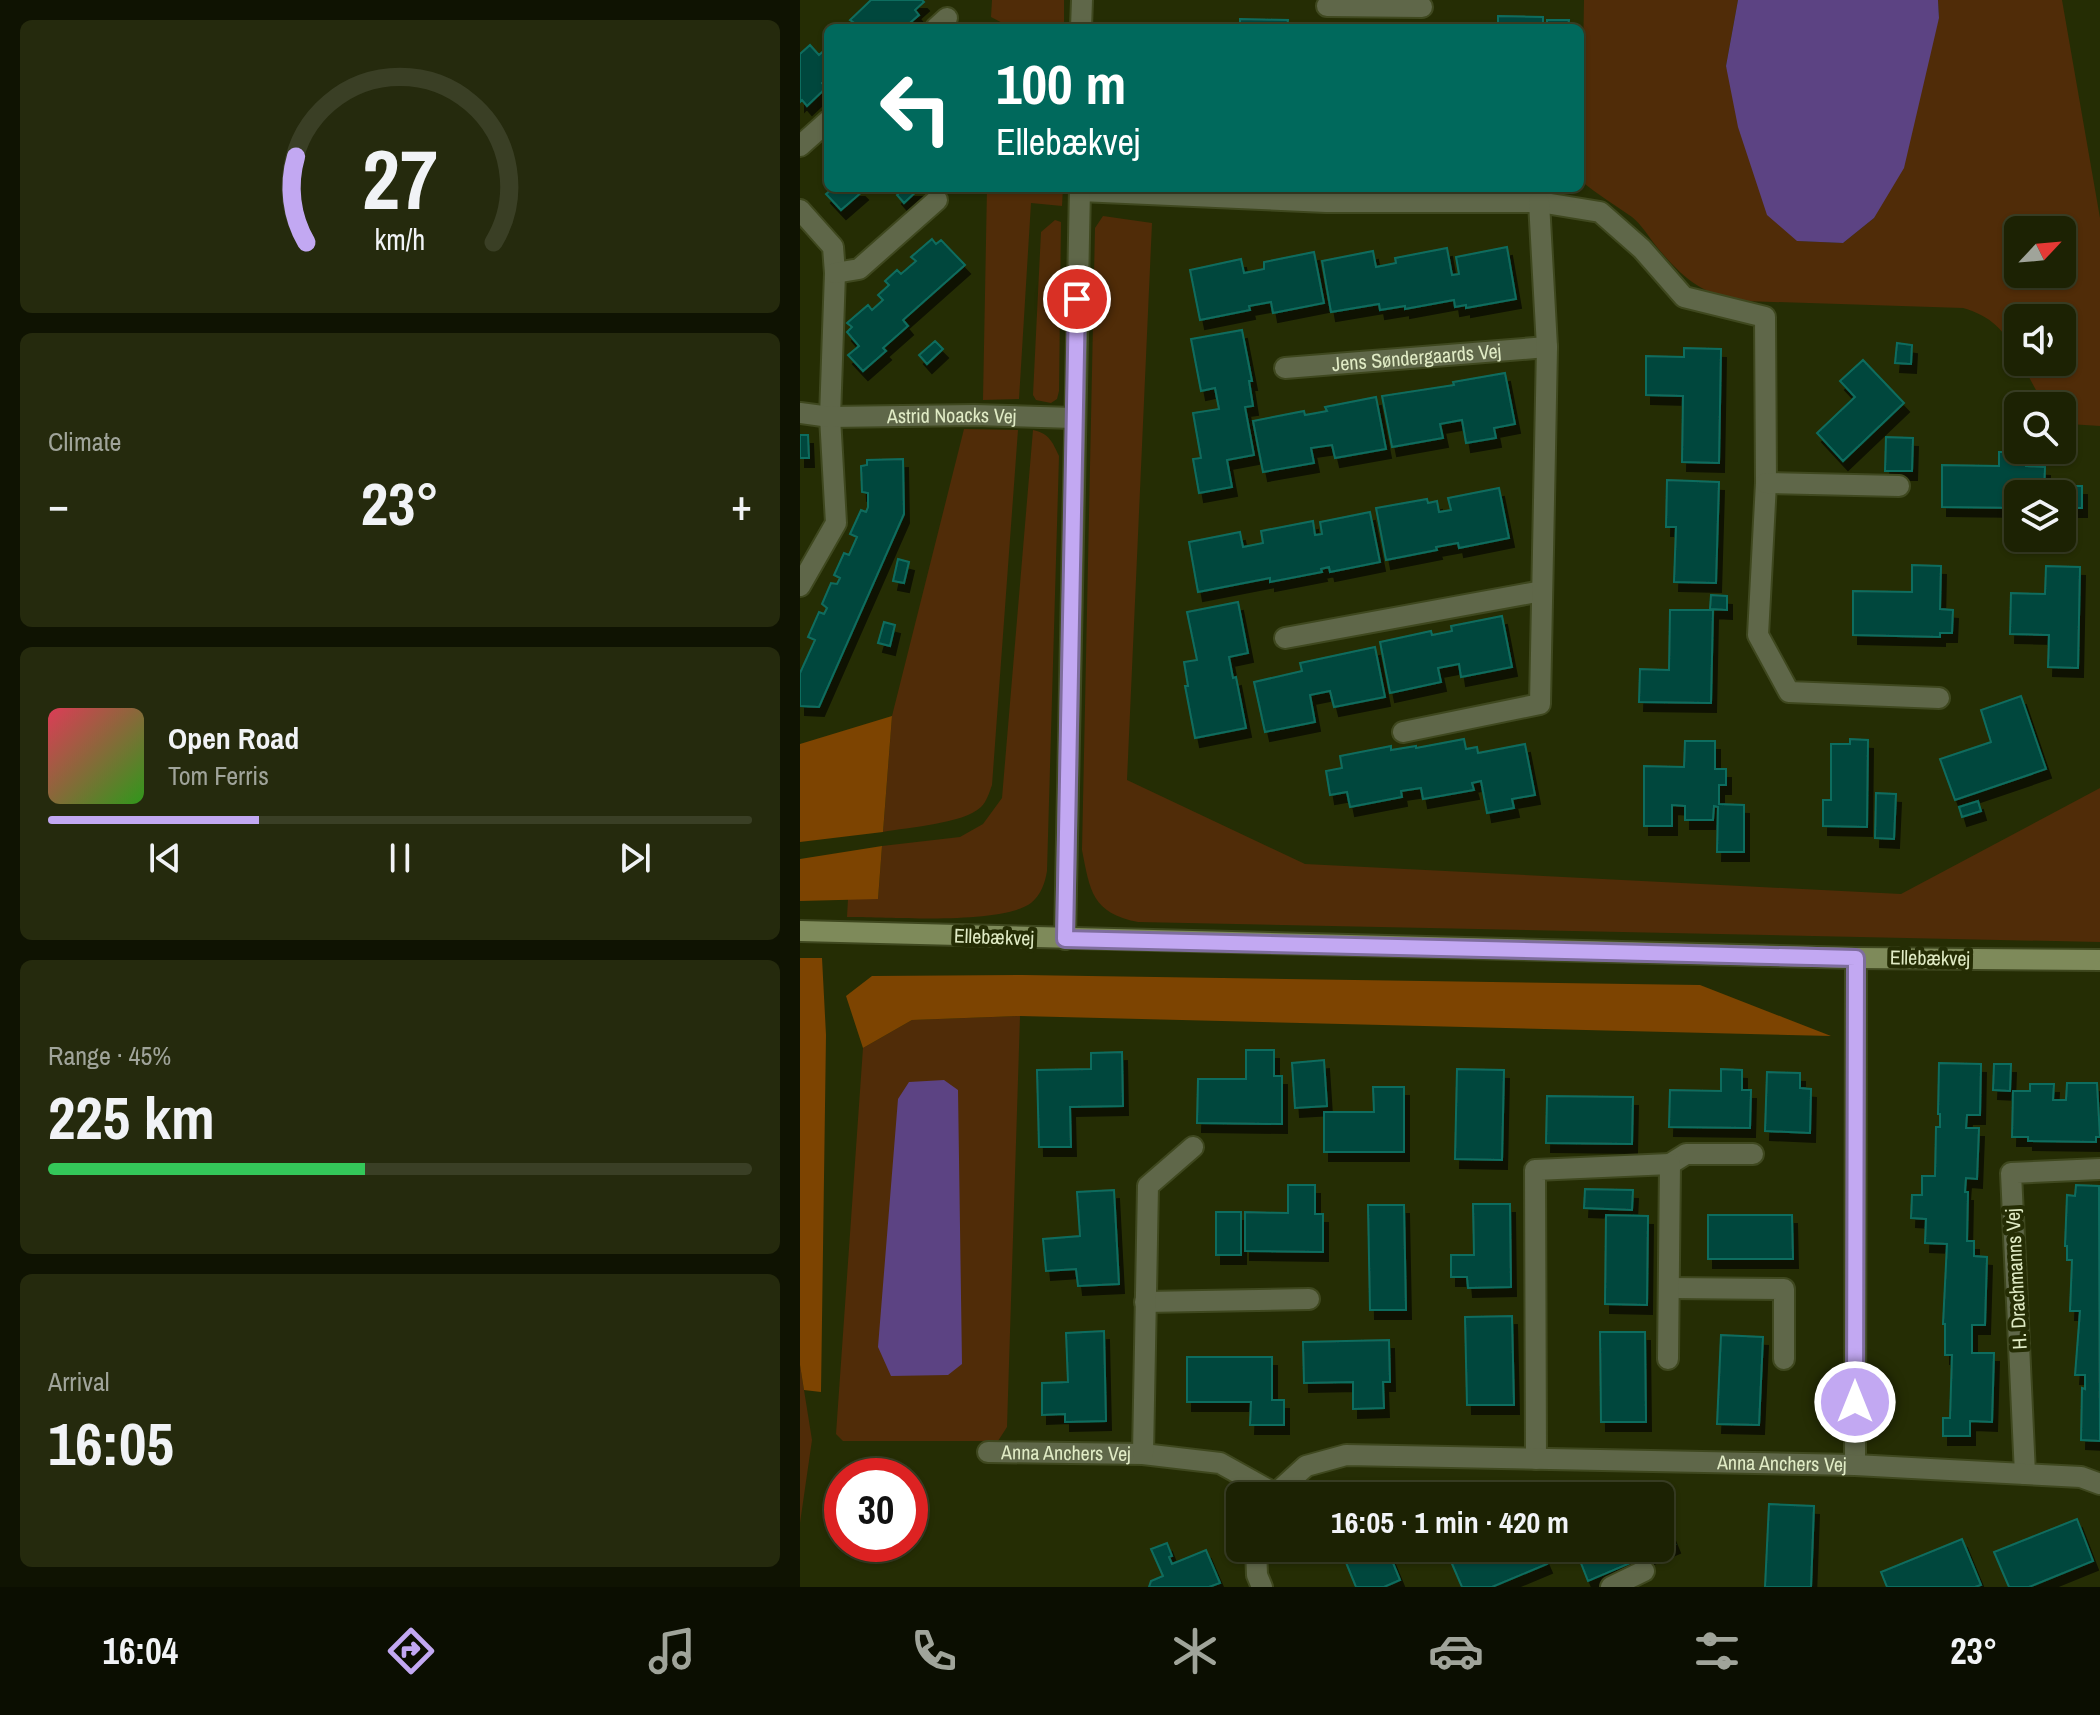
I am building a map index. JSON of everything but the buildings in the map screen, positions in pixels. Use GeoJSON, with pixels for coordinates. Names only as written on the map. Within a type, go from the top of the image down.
{"type":"FeatureCollection","features":[{"type":"Feature","properties":{"kind":"street"},"geometry":{"type":"LineString","coordinates":[[1081,24],[1082,0]]}},
{"type":"Feature","properties":{"kind":"street"},"geometry":{"type":"LineString","coordinates":[[1327,24],[1327,3],[1422,7]]}},
{"type":"Feature","properties":{"kind":"street"},"geometry":{"type":"LineString","coordinates":[[800,146],[824,125]]}},
{"type":"Feature","properties":{"kind":"street"},"geometry":{"type":"LineString","coordinates":[[1065,939],[1080,192]]}},
{"type":"Feature","properties":{"kind":"street"},"geometry":{"type":"LineString","coordinates":[[1178,192],[1539,202],[1600,212],[1642,249],[1684,297],[1765,317],[1766,483],[1758,635],[1789,692],[1939,698]]}},
{"type":"Feature","properties":{"kind":"street"},"geometry":{"type":"LineString","coordinates":[[835,273],[859,269],[937,200]]}},
{"type":"Feature","properties":{"kind":"street"},"geometry":{"type":"LineString","coordinates":[[1403,732],[1540,704],[1547,347],[1539,202]]}},
{"type":"Feature","properties":{"kind":"street"},"geometry":{"type":"LineString","coordinates":[[800,210],[833,247],[835,273],[830,417],[836,523],[800,586]]}},
{"type":"Feature","properties":{"kind":"street","name":"Jens Søndergaards Vej"},"geometry":{"type":"LineString","coordinates":[[1285,368],[1547,347]]}},
{"type":"Feature","properties":{"kind":"street","name":"Astrid Noacks Vej"},"geometry":{"type":"LineString","coordinates":[[800,413],[830,417],[989,415],[1074,418]]}},
{"type":"Feature","properties":{"kind":"street"},"geometry":{"type":"LineString","coordinates":[[1766,483],[1899,486]]}},
{"type":"Feature","properties":{"kind":"street"},"geometry":{"type":"LineString","coordinates":[[1285,638],[1542,591]]}},
{"type":"Feature","properties":{"kind":"street","name":"Ellebækvej"},"geometry":{"type":"LineString","coordinates":[[800,931],[1856,958],[2100,960]]}},
{"type":"Feature","properties":{"kind":"street","name":"Anna Anchers Vej"},"geometry":{"type":"LineString","coordinates":[[1288,1482],[1306,1466],[1346,1455],[1855,1465],[1856,958]]}},
{"type":"Feature","properties":{"kind":"street","name":"Anna Anchers Vej"},"geometry":{"type":"LineString","coordinates":[[1143,1454],[1148,1186],[1193,1147]]}},
{"type":"Feature","properties":{"kind":"street"},"geometry":{"type":"LineString","coordinates":[[1536,1459],[1535,1170],[1670,1164],[1686,1154],[1753,1154]]}},
{"type":"Feature","properties":{"kind":"street"},"geometry":{"type":"LineString","coordinates":[[1668,1359],[1670,1164]]}},
{"type":"Feature","properties":{"kind":"street","name":"H. Drachmanns Vej"},"geometry":{"type":"LineString","coordinates":[[2025,1474],[2011,1173],[2100,1169]]}},
{"type":"Feature","properties":{"kind":"street"},"geometry":{"type":"LineString","coordinates":[[1669,1288],[1784,1289],[1784,1359]]}},
{"type":"Feature","properties":{"kind":"street"},"geometry":{"type":"LineString","coordinates":[[1145,1302],[1309,1299]]}},
{"type":"Feature","properties":{"kind":"street","name":"Anna Anchers Vej"},"geometry":{"type":"LineString","coordinates":[[988,1452],[1143,1454],[1220,1463],[1252,1482]]}},
{"type":"Feature","properties":{"kind":"street"},"geometry":{"type":"LineString","coordinates":[[1855,1465],[2081,1477],[2100,1484]]}},
{"type":"Feature","properties":{"kind":"street"},"geometry":{"type":"LineString","coordinates":[[1257,1562],[1262,1587]]}},
{"type":"Feature","properties":{"kind":"street"},"geometry":{"type":"LineString","coordinates":[[1611,1587],[1644,1571]]}},
{"type":"Feature","properties":{"kind":"shaded area"},"geometry":{"type":"Polygon","coordinates":[[[992,0],[1064,0],[1064,24],[1004,24],[991,17],[992,0]]]}},
{"type":"Feature","properties":{"kind":"shaded area"},"geometry":{"type":"Polygon","coordinates":[[[1584,0],[1738,0],[1726,66],[1797,241],[1843,243],[1874,218],[1939,18],[1938,0],[2062,0],[2100,218],[2100,426],[2076,424],[2076,392],[2037,392],[2028,376],[2076,376],[2076,304],[2004,304],[2004,335],[1981,315],[1963,308],[1729,298],[1694,283],[1666,257],[1635,220],[1584,183],[1584,0]]]}},
{"type":"Feature","properties":{"kind":"shaded area"},"geometry":{"type":"Polygon","coordinates":[[[1738,0],[1938,0],[1939,18],[1904,168],[1874,218],[1843,243],[1797,241],[1767,215],[1738,127],[1726,66],[1738,0]]]}},
{"type":"Feature","properties":{"kind":"shaded area"},"geometry":{"type":"Polygon","coordinates":[[[987,192],[1063,192],[1062,206],[1031,203],[1019,399],[983,400],[987,192]]]}},
{"type":"Feature","properties":{"kind":"shaded area"},"geometry":{"type":"Polygon","coordinates":[[[1103,216],[1152,223],[1127,780],[1305,864],[1901,894],[2100,788],[2100,942],[1138,922],[1111,913],[1102,906],[1091,888],[1082,850],[1095,228],[1103,216]]]}},
{"type":"Feature","properties":{"kind":"shaded area"},"geometry":{"type":"Polygon","coordinates":[[[1055,220],[1061,222],[1059,391],[1057,399],[1051,403],[1036,400],[1033,395],[1041,232],[1055,220]]]}},
{"type":"Feature","properties":{"kind":"shaded area"},"geometry":{"type":"Polygon","coordinates":[[[964,429],[1018,430],[992,785],[985,802],[973,813],[949,821],[883,832],[892,716],[964,429]]]}},
{"type":"Feature","properties":{"kind":"shaded area"},"geometry":{"type":"Polygon","coordinates":[[[1033,430],[1047,436],[1059,456],[1047,871],[1044,884],[1031,903],[996,914],[943,918],[847,917],[848,899],[878,899],[882,846],[960,837],[983,824],[1002,798],[1033,430]]]}},
{"type":"Feature","properties":{"kind":"shaded area"},"geometry":{"type":"Polygon","coordinates":[[[892,716],[883,832],[800,842],[800,744],[892,716]]]}},
{"type":"Feature","properties":{"kind":"shaded area"},"geometry":{"type":"Polygon","coordinates":[[[882,846],[878,899],[800,901],[800,859],[882,846]]]}},
{"type":"Feature","properties":{"kind":"shaded area"},"geometry":{"type":"Polygon","coordinates":[[[800,958],[822,958],[826,1035],[821,1392],[804,1390],[800,1365],[800,958]]]}},
{"type":"Feature","properties":{"kind":"shaded area"},"geometry":{"type":"Polygon","coordinates":[[[1023,975],[1700,985],[1831,1036],[1020,1016],[912,1020],[863,1048],[846,996],[872,976],[1023,975]]]}},
{"type":"Feature","properties":{"kind":"shaded area"},"geometry":{"type":"Polygon","coordinates":[[[1020,1016],[1007,1427],[998,1441],[843,1441],[836,1434],[863,1048],[912,1020],[1020,1016]]]}},
{"type":"Feature","properties":{"kind":"shaded area"},"geometry":{"type":"Polygon","coordinates":[[[944,1080],[958,1090],[962,1364],[948,1375],[891,1376],[878,1347],[898,1099],[909,1082],[944,1080]]]}},
{"type":"Feature","properties":{"kind":"shaded area"},"geometry":{"type":"Polygon","coordinates":[[[800,1365],[812,1440],[800,1523],[800,1365]]]}},
{"type":"Feature","properties":{"kind":"route"},"geometry":{"type":"LineString","coordinates":[[1077,299],[1065,939],[1856,958],[1855,1402]]}}]}
